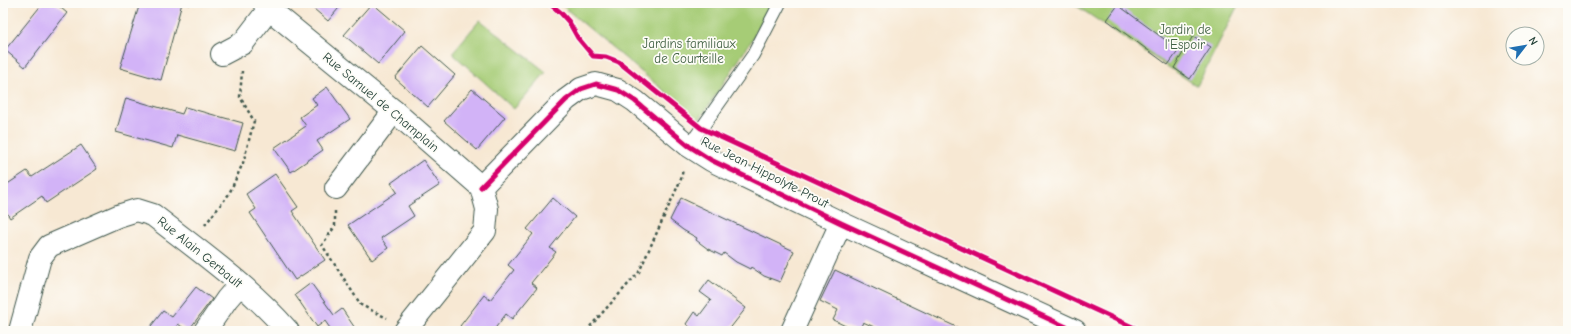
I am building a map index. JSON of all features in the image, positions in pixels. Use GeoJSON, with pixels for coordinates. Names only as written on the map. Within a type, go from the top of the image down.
{"type":"FeatureCollection","features":[{"type":"Feature","properties":{"kind":"street"},"geometry":{"type":"LineString","coordinates":[[222,54],[243,43],[267,6]]}},
{"type":"Feature","properties":{"kind":"street","name":"Rue Samuel de Champlain"},"geometry":{"type":"LineString","coordinates":[[267,6],[394,111],[481,187]]}},
{"type":"Feature","properties":{"kind":"street","name":"Rue Jean Hippolyte Prout"},"geometry":{"type":"LineString","coordinates":[[481,187],[566,100],[581,90],[596,84],[618,90],[635,101],[689,146],[711,160],[841,223],[1075,331]]}},
{"type":"Feature","properties":{"kind":"street"},"geometry":{"type":"LineString","coordinates":[[336,188],[394,111]]}},
{"type":"Feature","properties":{"kind":"street"},"geometry":{"type":"LineString","coordinates":[[406,330],[485,231],[487,210],[481,187]]}},
{"type":"Feature","properties":{"kind":"street","name":"Rue Alain Gerbault"},"geometry":{"type":"LineString","coordinates":[[20,331],[40,258],[49,246],[118,216],[137,210],[153,215],[240,284],[269,310],[288,331]]}},
{"type":"Feature","properties":{"kind":"street"},"geometry":{"type":"LineString","coordinates":[[792,331],[841,223]]}},
{"type":"Feature","properties":{"kind":"street"},"geometry":{"type":"LineString","coordinates":[[205,331],[227,299],[240,284]]}},
{"type":"Feature","properties":{"kind":"lane"},"geometry":{"type":"LineString","coordinates":[[689,146],[753,55],[780,3]]}},
{"type":"Feature","properties":{"kind":"path"},"geometry":{"type":"LineString","coordinates":[[190,245],[229,194],[243,164],[254,121],[240,97],[243,43]]}},
{"type":"Feature","properties":{"kind":"path"},"geometry":{"type":"LineString","coordinates":[[586,331],[639,272],[681,179],[689,146]]}},
{"type":"Feature","properties":{"kind":"path"},"geometry":{"type":"LineString","coordinates":[[336,188],[335,226],[322,245],[361,305],[406,330]]}},
{"type":"Feature","properties":{"kind":"green space","name":"Jardins familiaux de Courteille"},"geometry":{"type":"Polygon","coordinates":[[[559,3],[771,3],[752,40],[699,120],[559,3]]]}},
{"type":"Feature","properties":{"kind":"green space","name":"Jardin de l'Espoir"},"geometry":{"type":"Polygon","coordinates":[[[1072,3],[1239,3],[1197,86],[1072,3]]]}},
{"type":"Feature","properties":{"kind":"green space"},"geometry":{"type":"Polygon","coordinates":[[[480,20],[546,72],[514,109],[452,53],[480,20]]]}},
{"type":"Feature","properties":{"kind":"building"},"geometry":{"type":"Polygon","coordinates":[[[43,3],[55,3],[67,13],[25,67],[5,50],[43,3]]]}},
{"type":"Feature","properties":{"kind":"building"},"geometry":{"type":"Polygon","coordinates":[[[140,3],[182,3],[161,80],[120,68],[140,3]]]}},
{"type":"Feature","properties":{"kind":"building"},"geometry":{"type":"Polygon","coordinates":[[[307,3],[343,3],[328,21],[307,3]]]}},
{"type":"Feature","properties":{"kind":"building"},"geometry":{"type":"Polygon","coordinates":[[[372,3],[405,31],[378,64],[344,35],[372,3]]]}},
{"type":"Feature","properties":{"kind":"building"},"geometry":{"type":"Polygon","coordinates":[[[1118,5],[1179,50],[1168,65],[1107,20],[1118,5]]]}},
{"type":"Feature","properties":{"kind":"building"},"geometry":{"type":"Polygon","coordinates":[[[1193,36],[1211,47],[1190,79],[1174,68],[1193,36]]]}},
{"type":"Feature","properties":{"kind":"building"},"geometry":{"type":"Polygon","coordinates":[[[422,46],[455,75],[428,107],[395,78],[422,46]]]}},
{"type":"Feature","properties":{"kind":"building"},"geometry":{"type":"Polygon","coordinates":[[[327,87],[350,119],[317,141],[323,150],[291,172],[274,148],[306,126],[300,117],[317,105],[312,98],[327,87]]]}},
{"type":"Feature","properties":{"kind":"building"},"geometry":{"type":"Polygon","coordinates":[[[472,89],[505,117],[477,150],[444,121],[472,89]]]}},
{"type":"Feature","properties":{"kind":"building"},"geometry":{"type":"Polygon","coordinates":[[[126,98],[182,114],[185,107],[243,123],[235,151],[177,135],[173,148],[116,132],[126,98]]]}},
{"type":"Feature","properties":{"kind":"building"},"geometry":{"type":"Polygon","coordinates":[[[81,145],[97,169],[46,203],[42,196],[10,218],[3,207],[3,187],[27,171],[32,177],[81,145]]]}},
{"type":"Feature","properties":{"kind":"building"},"geometry":{"type":"Polygon","coordinates":[[[423,160],[440,185],[408,206],[414,216],[381,238],[388,248],[372,260],[348,225],[397,192],[391,183],[423,160]]]}},
{"type":"Feature","properties":{"kind":"building"},"geometry":{"type":"Polygon","coordinates":[[[275,174],[298,207],[292,211],[325,260],[295,280],[250,213],[256,209],[246,194],[275,174]]]}},
{"type":"Feature","properties":{"kind":"building"},"geometry":{"type":"Polygon","coordinates":[[[553,198],[575,217],[550,248],[556,252],[531,283],[537,288],[512,319],[506,314],[493,331],[465,331],[460,326],[484,295],[490,300],[514,270],[508,265],[533,234],[527,229],[553,198]]]}},
{"type":"Feature","properties":{"kind":"building"},"geometry":{"type":"Polygon","coordinates":[[[681,198],[794,251],[780,282],[764,276],[751,267],[750,269],[736,262],[724,253],[722,256],[708,249],[696,240],[697,238],[670,220],[681,198]]]}},
{"type":"Feature","properties":{"kind":"building"},"geometry":{"type":"Polygon","coordinates":[[[835,270],[965,331],[883,331],[863,322],[859,331],[856,331],[833,320],[838,310],[820,301],[835,270]]]}},
{"type":"Feature","properties":{"kind":"building"},"geometry":{"type":"Polygon","coordinates":[[[709,280],[746,308],[728,331],[695,331],[686,324],[694,312],[699,316],[711,300],[700,292],[709,280]]]}},
{"type":"Feature","properties":{"kind":"building"},"geometry":{"type":"Polygon","coordinates":[[[311,283],[334,315],[342,309],[357,331],[332,331],[325,321],[317,327],[295,295],[311,283]]]}},
{"type":"Feature","properties":{"kind":"building"},"geometry":{"type":"Polygon","coordinates":[[[196,287],[212,299],[188,331],[178,324],[173,331],[147,331],[163,311],[172,317],[196,287]]]}},
{"type":"Feature","properties":{"kind":"cycle path"},"geometry":{"type":"LineString","coordinates":[[549,3],[569,22],[578,38],[593,56],[606,57],[619,62],[701,128],[1141,331]]}},
{"type":"Feature","properties":{"kind":"cycle path"},"geometry":{"type":"LineString","coordinates":[[481,187],[566,100],[581,89],[596,84],[618,90],[635,101],[689,146],[711,160],[841,223],[1075,331]]}}]}
